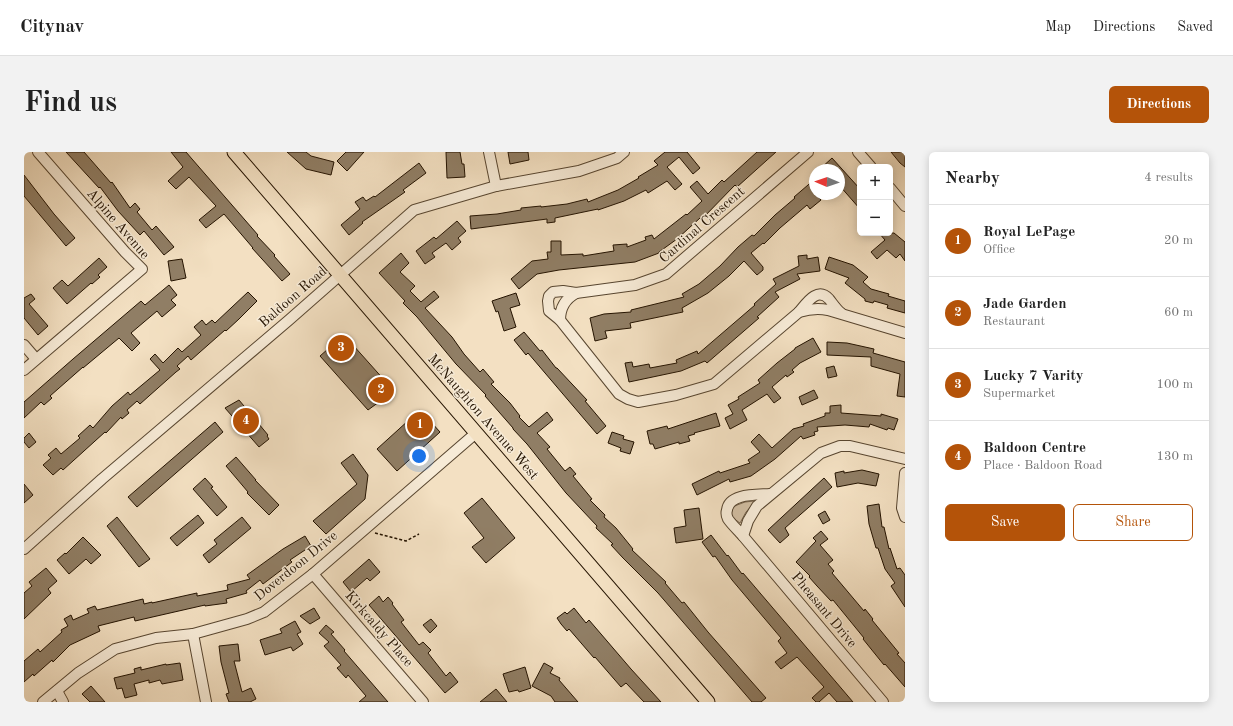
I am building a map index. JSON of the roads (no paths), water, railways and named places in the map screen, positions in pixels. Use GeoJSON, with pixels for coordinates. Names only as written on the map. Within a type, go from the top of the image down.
{"type":"FeatureCollection","features":[{"type":"Feature","properties":{"kind":"main road","name":"McNaughton Avenue West"},"geometry":{"type":"LineString","coordinates":[[234,152],[708,702]]}},
{"type":"Feature","properties":{"kind":"street","name":"Alpine Avenue"},"geometry":{"type":"LineString","coordinates":[[24,370],[142,269],[125,252],[38,152]]}},
{"type":"Feature","properties":{"kind":"street"},"geometry":{"type":"LineString","coordinates":[[488,152],[496,186]]}},
{"type":"Feature","properties":{"kind":"street","name":"Baldoon Road"},"geometry":{"type":"LineString","coordinates":[[26,544],[340,276],[414,210],[496,186],[579,171],[617,158],[624,152]]}},
{"type":"Feature","properties":{"kind":"street","name":"Cardinal Crescent"},"geometry":{"type":"LineString","coordinates":[[808,152],[666,274],[635,284],[576,293],[558,291],[553,292],[549,296],[547,306],[549,311],[560,320],[619,394],[638,402],[676,396],[714,384],[799,312],[809,299],[814,296],[819,294],[827,297],[843,315]]}},
{"type":"Feature","properties":{"kind":"street"},"geometry":{"type":"LineString","coordinates":[[858,152],[869,164]]}},
{"type":"Feature","properties":{"kind":"street"},"geometry":{"type":"LineString","coordinates":[[893,192],[905,206]]}},
{"type":"Feature","properties":{"kind":"street"},"geometry":{"type":"LineString","coordinates":[[560,320],[560,311],[563,305],[567,299],[576,293]]}},
{"type":"Feature","properties":{"kind":"street"},"geometry":{"type":"LineString","coordinates":[[799,312],[811,309],[820,309],[905,334]]}},
{"type":"Feature","properties":{"kind":"street"},"geometry":{"type":"LineString","coordinates":[[24,345],[36,359]]}},
{"type":"Feature","properties":{"kind":"street","name":"Doverdoon Drive"},"geometry":{"type":"LineString","coordinates":[[43,702],[78,673],[115,649],[156,638],[194,634],[247,619],[264,612],[313,574],[476,433]]}},
{"type":"Feature","properties":{"kind":"street"},"geometry":{"type":"LineString","coordinates":[[743,536],[752,513],[760,503],[821,453],[840,446],[850,446],[905,459]]}},
{"type":"Feature","properties":{"kind":"street"},"geometry":{"type":"LineString","coordinates":[[905,473],[902,508],[905,517]]}},
{"type":"Feature","properties":{"kind":"street","name":"Pheasant Drive"},"geometry":{"type":"LineString","coordinates":[[770,494],[740,498],[729,504],[726,514],[728,519],[883,702]]}},
{"type":"Feature","properties":{"kind":"street","name":"Kirkcaldy Place"},"geometry":{"type":"LineString","coordinates":[[313,574],[423,702]]}},
{"type":"Feature","properties":{"kind":"street"},"geometry":{"type":"LineString","coordinates":[[194,634],[206,702]]}},
{"type":"Feature","properties":{"kind":"street"},"geometry":{"type":"LineString","coordinates":[[57,691],[63,702]]}},
{"type":"Feature","properties":{"kind":"place","name":"Lucky 7 Varity"},"geometry":{"type":"Point","coordinates":[341,348]}},
{"type":"Feature","properties":{"kind":"place","name":"Jade Garden"},"geometry":{"type":"Point","coordinates":[381,390]}},
{"type":"Feature","properties":{"kind":"place","name":"Baldoon Centre"},"geometry":{"type":"Point","coordinates":[246,421]}},
{"type":"Feature","properties":{"kind":"place","name":"Royal LePage"},"geometry":{"type":"Point","coordinates":[420,425]}}]}
